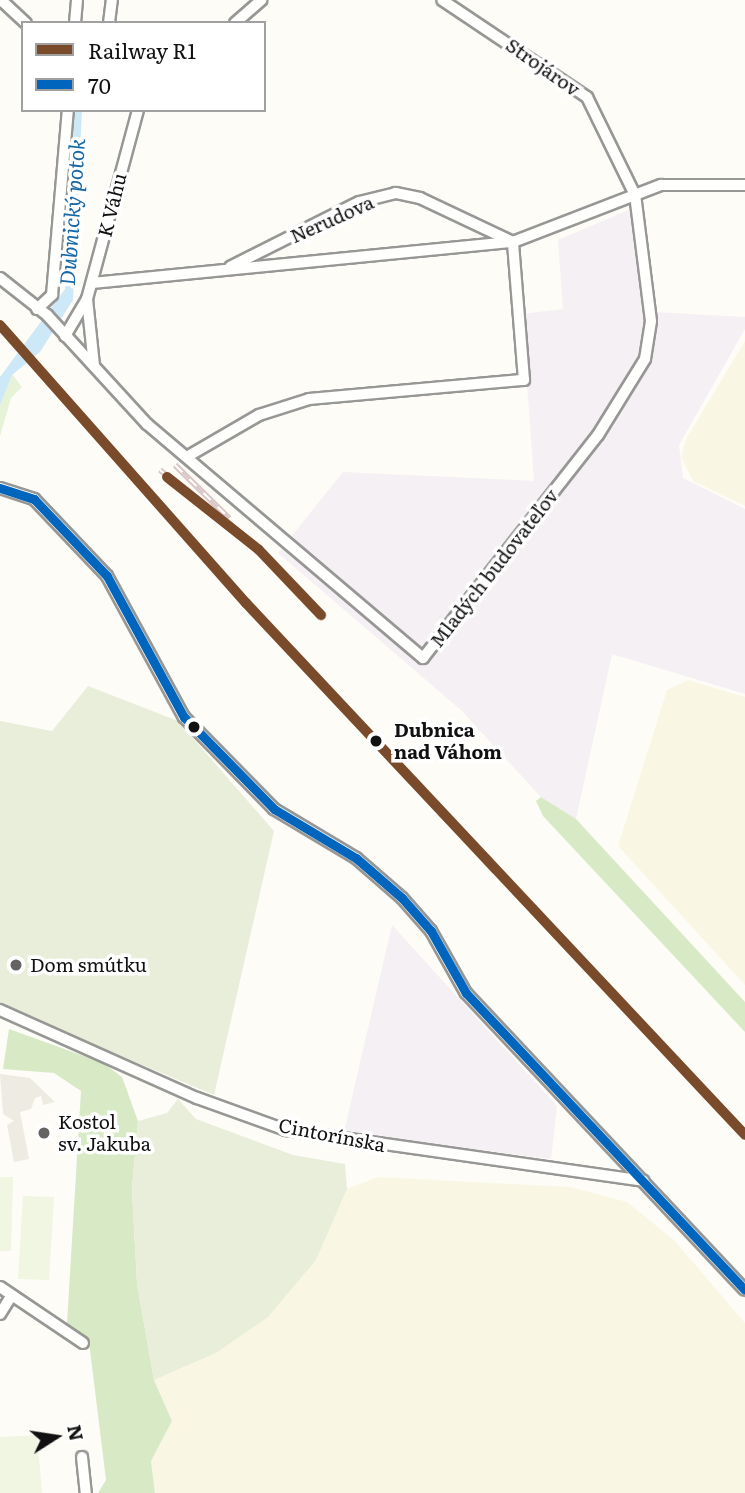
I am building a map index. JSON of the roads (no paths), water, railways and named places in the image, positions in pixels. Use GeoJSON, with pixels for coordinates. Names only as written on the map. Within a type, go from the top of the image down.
{"type":"FeatureCollection","features":[{"type":"Feature","properties":{"kind":"street"},"geometry":{"type":"LineString","coordinates":[[1,0],[24,21]]}},
{"type":"Feature","properties":{"kind":"street"},"geometry":{"type":"LineString","coordinates":[[75,21],[77,0]]}},
{"type":"Feature","properties":{"kind":"street"},"geometry":{"type":"LineString","coordinates":[[109,21],[111,0]]}},
{"type":"Feature","properties":{"kind":"street"},"geometry":{"type":"LineString","coordinates":[[237,21],[261,0]]}},
{"type":"Feature","properties":{"kind":"street","name":"Strojárov"},"geometry":{"type":"LineString","coordinates":[[442,0],[587,97],[635,195]]}},
{"type":"Feature","properties":{"kind":"street"},"geometry":{"type":"LineString","coordinates":[[42,312],[52,295],[68,112]]}},
{"type":"Feature","properties":{"kind":"street","name":"K Váhu"},"geometry":{"type":"LineString","coordinates":[[87,299],[137,112]]}},
{"type":"Feature","properties":{"kind":"street","name":"Nerudova"},"geometry":{"type":"LineString","coordinates":[[92,283],[230,267],[513,242],[661,185],[745,185]]}},
{"type":"Feature","properties":{"kind":"street","name":"Nerudova"},"geometry":{"type":"LineString","coordinates":[[230,267],[359,202],[396,193],[513,242]]}},
{"type":"Feature","properties":{"kind":"street","name":"Mladých budovateľov"},"geometry":{"type":"LineString","coordinates":[[0,278],[42,312],[146,424],[190,455],[423,658],[598,435],[645,359],[651,321],[635,195]]}},
{"type":"Feature","properties":{"kind":"street"},"geometry":{"type":"LineString","coordinates":[[190,455],[259,415],[309,399],[524,380],[513,242]]}},
{"type":"Feature","properties":{"kind":"street"},"geometry":{"type":"LineString","coordinates":[[62,333],[87,299]]}},
{"type":"Feature","properties":{"kind":"street"},"geometry":{"type":"LineString","coordinates":[[87,299],[94,366]]}},
{"type":"Feature","properties":{"kind":"street"},"geometry":{"type":"LineString","coordinates":[[0,488],[34,499],[107,576],[184,717],[274,809],[356,858],[402,898],[431,931],[466,993],[745,1290]]}},
{"type":"Feature","properties":{"kind":"street","name":"Cintorínska"},"geometry":{"type":"LineString","coordinates":[[0,1010],[197,1098],[286,1129],[643,1181]]}},
{"type":"Feature","properties":{"kind":"street"},"geometry":{"type":"LineString","coordinates":[[0,1287],[83,1343]]}},
{"type":"Feature","properties":{"kind":"street"},"geometry":{"type":"LineString","coordinates":[[0,1314],[12,1295]]}},
{"type":"Feature","properties":{"kind":"street"},"geometry":{"type":"LineString","coordinates":[[82,1457],[86,1493]]}},
{"type":"Feature","properties":{"kind":"water","name":"Dubnický potok"},"geometry":{"type":"Polygon","coordinates":[[[73,112],[82,112],[73,300],[40,352],[12,375],[0,405],[0,377],[65,289],[73,112]]]}},
{"type":"Feature","properties":{"kind":"railway"},"geometry":{"type":"LineString","coordinates":[[175,465],[229,518]]}},
{"type":"Feature","properties":{"kind":"railway"},"geometry":{"type":"LineString","coordinates":[[160,470],[259,550],[321,615]]}},
{"type":"Feature","properties":{"kind":"rail line","name":"R1"},"geometry":{"type":"LineString","coordinates":[[0,325],[246,603],[745,1135]]}},
{"type":"Feature","properties":{"kind":"rail line","name":"R1"},"geometry":{"type":"LineString","coordinates":[[167,477],[259,550],[321,615]]}},
{"type":"Feature","properties":{"kind":"place","name":"Dubnica nad Váhom"},"geometry":{"type":"Point","coordinates":[376,741]}},
{"type":"Feature","properties":{"kind":"place","name":"Dom smútku"},"geometry":{"type":"Point","coordinates":[16,965]}},
{"type":"Feature","properties":{"kind":"place","name":"Kostol sv. Jakuba"},"geometry":{"type":"Point","coordinates":[44,1133]}}]}
